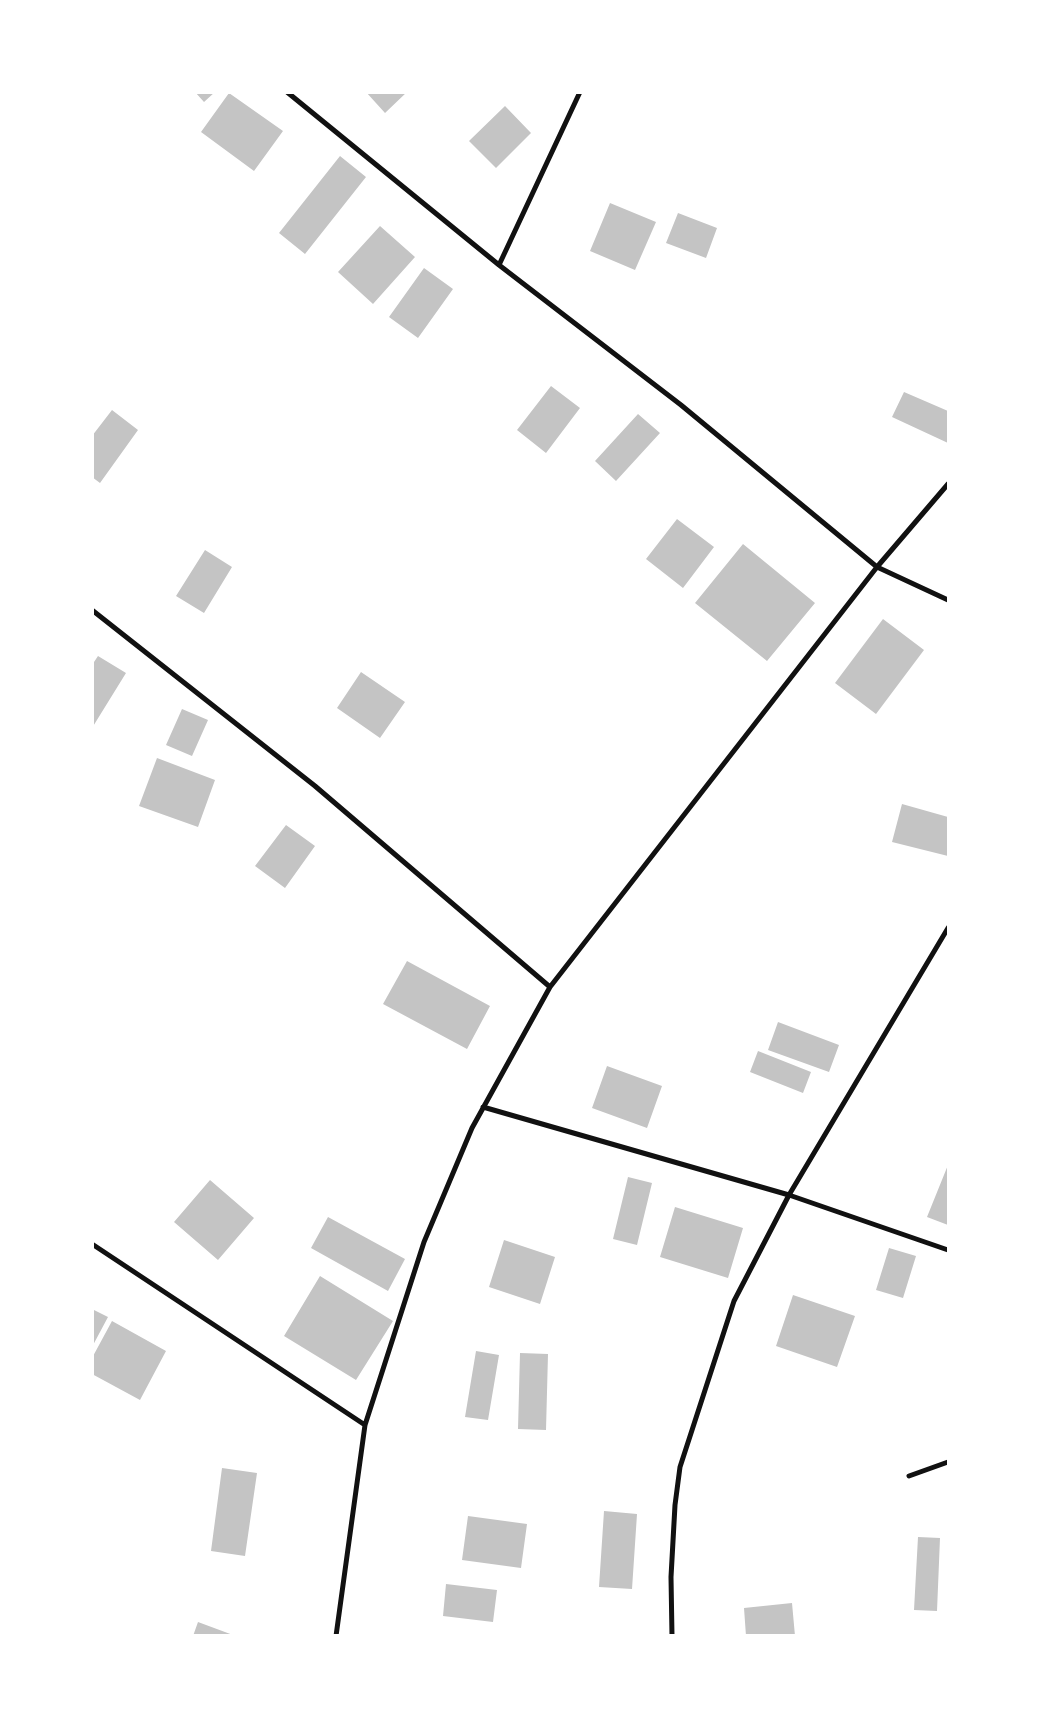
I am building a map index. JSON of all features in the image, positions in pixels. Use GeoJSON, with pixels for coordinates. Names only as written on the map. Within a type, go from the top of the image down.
{"type":"FeatureCollection","features":[{"type":"Feature","properties":{"kind":"street"},"geometry":{"type":"LineString","coordinates":[[286,92],[499,265],[681,405],[877,567],[948,600]]}},
{"type":"Feature","properties":{"kind":"street"},"geometry":{"type":"LineString","coordinates":[[499,265],[580,92]]}},
{"type":"Feature","properties":{"kind":"street"},"geometry":{"type":"LineString","coordinates":[[336,1636],[366,1424],[424,1242],[472,1128],[483,1107],[550,987],[877,567],[948,484]]}},
{"type":"Feature","properties":{"kind":"street"},"geometry":{"type":"LineString","coordinates":[[92,610],[315,786],[550,987]]}},
{"type":"Feature","properties":{"kind":"street"},"geometry":{"type":"LineString","coordinates":[[672,1636],[671,1577],[675,1505],[680,1467],[734,1301],[789,1195],[948,928]]}},
{"type":"Feature","properties":{"kind":"street"},"geometry":{"type":"LineString","coordinates":[[483,1107],[789,1195],[948,1250]]}},
{"type":"Feature","properties":{"kind":"street"},"geometry":{"type":"LineString","coordinates":[[92,1244],[366,1424]]}},
{"type":"Feature","properties":{"kind":"street"},"geometry":{"type":"LineString","coordinates":[[909,1476],[948,1462]]}},
{"type":"Feature","properties":{"kind":"building"},"geometry":{"type":"Polygon","coordinates":[[[195,92],[215,92],[204,102],[195,92]]]}},
{"type":"Feature","properties":{"kind":"building"},"geometry":{"type":"Polygon","coordinates":[[[366,92],[407,92],[385,113],[366,92]]]}},
{"type":"Feature","properties":{"kind":"building"},"geometry":{"type":"Polygon","coordinates":[[[229,93],[283,131],[254,171],[201,132],[229,93]]]}},
{"type":"Feature","properties":{"kind":"building"},"geometry":{"type":"Polygon","coordinates":[[[505,106],[531,133],[496,168],[469,141],[505,106]]]}},
{"type":"Feature","properties":{"kind":"building"},"geometry":{"type":"Polygon","coordinates":[[[340,156],[366,177],[305,254],[279,233],[340,156]]]}},
{"type":"Feature","properties":{"kind":"building"},"geometry":{"type":"Polygon","coordinates":[[[610,203],[656,222],[635,270],[590,251],[610,203]]]}},
{"type":"Feature","properties":{"kind":"building"},"geometry":{"type":"Polygon","coordinates":[[[678,213],[717,228],[706,258],[666,243],[678,213]]]}},
{"type":"Feature","properties":{"kind":"building"},"geometry":{"type":"Polygon","coordinates":[[[380,226],[415,257],[373,304],[338,272],[380,226]]]}},
{"type":"Feature","properties":{"kind":"building"},"geometry":{"type":"Polygon","coordinates":[[[424,268],[453,289],[418,338],[389,317],[424,268]]]}},
{"type":"Feature","properties":{"kind":"building"},"geometry":{"type":"Polygon","coordinates":[[[551,386],[580,408],[546,453],[517,430],[551,386]]]}},
{"type":"Feature","properties":{"kind":"building"},"geometry":{"type":"Polygon","coordinates":[[[904,392],[948,411],[948,443],[892,417],[904,392]]]}},
{"type":"Feature","properties":{"kind":"building"},"geometry":{"type":"Polygon","coordinates":[[[112,410],[138,430],[100,483],[92,477],[92,436],[112,410]]]}},
{"type":"Feature","properties":{"kind":"building"},"geometry":{"type":"Polygon","coordinates":[[[638,414],[660,433],[616,481],[595,461],[638,414]]]}},
{"type":"Feature","properties":{"kind":"building"},"geometry":{"type":"Polygon","coordinates":[[[677,519],[714,547],[683,588],[646,559],[677,519]]]}},
{"type":"Feature","properties":{"kind":"building"},"geometry":{"type":"Polygon","coordinates":[[[743,544],[815,603],[767,661],[695,603],[743,544]]]}},
{"type":"Feature","properties":{"kind":"building"},"geometry":{"type":"Polygon","coordinates":[[[205,550],[232,567],[204,613],[176,596],[205,550]]]}},
{"type":"Feature","properties":{"kind":"building"},"geometry":{"type":"Polygon","coordinates":[[[883,619],[924,650],[876,714],[835,683],[883,619]]]}},
{"type":"Feature","properties":{"kind":"building"},"geometry":{"type":"Polygon","coordinates":[[[98,656],[126,673],[92,728],[92,665],[98,656]]]}},
{"type":"Feature","properties":{"kind":"building"},"geometry":{"type":"Polygon","coordinates":[[[361,672],[405,702],[380,738],[337,708],[361,672]]]}},
{"type":"Feature","properties":{"kind":"building"},"geometry":{"type":"Polygon","coordinates":[[[182,709],[208,720],[192,756],[166,745],[182,709]]]}},
{"type":"Feature","properties":{"kind":"building"},"geometry":{"type":"Polygon","coordinates":[[[157,758],[215,780],[198,827],[139,806],[157,758]]]}},
{"type":"Feature","properties":{"kind":"building"},"geometry":{"type":"Polygon","coordinates":[[[902,804],[948,817],[948,856],[892,842],[902,804]]]}},
{"type":"Feature","properties":{"kind":"building"},"geometry":{"type":"Polygon","coordinates":[[[286,825],[315,846],[285,888],[255,866],[286,825]]]}},
{"type":"Feature","properties":{"kind":"building"},"geometry":{"type":"Polygon","coordinates":[[[407,961],[490,1006],[467,1049],[383,1004],[407,961]]]}},
{"type":"Feature","properties":{"kind":"building"},"geometry":{"type":"Polygon","coordinates":[[[778,1022],[839,1045],[829,1072],[768,1050],[778,1022]]]}},
{"type":"Feature","properties":{"kind":"building"},"geometry":{"type":"Polygon","coordinates":[[[758,1051],[811,1072],[803,1093],[750,1072],[758,1051]]]}},
{"type":"Feature","properties":{"kind":"building"},"geometry":{"type":"Polygon","coordinates":[[[607,1066],[662,1086],[647,1128],[592,1108],[607,1066]]]}},
{"type":"Feature","properties":{"kind":"building"},"geometry":{"type":"Polygon","coordinates":[[[948,1165],[948,1225],[927,1217],[948,1165]]]}},
{"type":"Feature","properties":{"kind":"building"},"geometry":{"type":"Polygon","coordinates":[[[628,1177],[652,1183],[637,1245],[613,1239],[628,1177]]]}},
{"type":"Feature","properties":{"kind":"building"},"geometry":{"type":"Polygon","coordinates":[[[210,1180],[254,1218],[218,1260],[174,1222],[210,1180]]]}},
{"type":"Feature","properties":{"kind":"building"},"geometry":{"type":"Polygon","coordinates":[[[675,1207],[743,1228],[728,1278],[660,1257],[675,1207]]]}},
{"type":"Feature","properties":{"kind":"building"},"geometry":{"type":"Polygon","coordinates":[[[328,1217],[405,1259],[388,1291],[311,1248],[328,1217]]]}},
{"type":"Feature","properties":{"kind":"building"},"geometry":{"type":"Polygon","coordinates":[[[504,1240],[555,1257],[540,1304],[489,1287],[504,1240]]]}},
{"type":"Feature","properties":{"kind":"building"},"geometry":{"type":"Polygon","coordinates":[[[889,1248],[916,1256],[903,1298],[876,1290],[889,1248]]]}},
{"type":"Feature","properties":{"kind":"building"},"geometry":{"type":"Polygon","coordinates":[[[320,1276],[393,1321],[356,1380],[284,1336],[320,1276]]]}},
{"type":"Feature","properties":{"kind":"building"},"geometry":{"type":"Polygon","coordinates":[[[793,1295],[855,1316],[837,1367],[776,1346],[793,1295]]]}},
{"type":"Feature","properties":{"kind":"building"},"geometry":{"type":"Polygon","coordinates":[[[92,1309],[108,1317],[92,1347],[92,1309]]]}},
{"type":"Feature","properties":{"kind":"building"},"geometry":{"type":"Polygon","coordinates":[[[112,1321],[166,1351],[140,1400],[92,1374],[92,1358],[112,1321]]]}},
{"type":"Feature","properties":{"kind":"building"},"geometry":{"type":"Polygon","coordinates":[[[476,1351],[499,1355],[488,1420],[465,1417],[476,1351]]]}},
{"type":"Feature","properties":{"kind":"building"},"geometry":{"type":"Polygon","coordinates":[[[520,1353],[548,1354],[546,1430],[518,1429],[520,1353]]]}},
{"type":"Feature","properties":{"kind":"building"},"geometry":{"type":"Polygon","coordinates":[[[222,1468],[257,1473],[245,1556],[211,1551],[222,1468]]]}},
{"type":"Feature","properties":{"kind":"building"},"geometry":{"type":"Polygon","coordinates":[[[604,1511],[637,1514],[632,1589],[599,1587],[604,1511]]]}},
{"type":"Feature","properties":{"kind":"building"},"geometry":{"type":"Polygon","coordinates":[[[468,1516],[527,1524],[521,1568],[462,1560],[468,1516]]]}},
{"type":"Feature","properties":{"kind":"building"},"geometry":{"type":"Polygon","coordinates":[[[918,1537],[940,1538],[937,1611],[914,1610],[918,1537]]]}},
{"type":"Feature","properties":{"kind":"building"},"geometry":{"type":"Polygon","coordinates":[[[446,1584],[497,1590],[493,1622],[443,1616],[446,1584]]]}},
{"type":"Feature","properties":{"kind":"building"},"geometry":{"type":"Polygon","coordinates":[[[792,1603],[795,1636],[746,1636],[744,1608],[792,1603]]]}},
{"type":"Feature","properties":{"kind":"building"},"geometry":{"type":"Polygon","coordinates":[[[198,1622],[233,1635],[193,1636],[198,1622]]]}}]}
